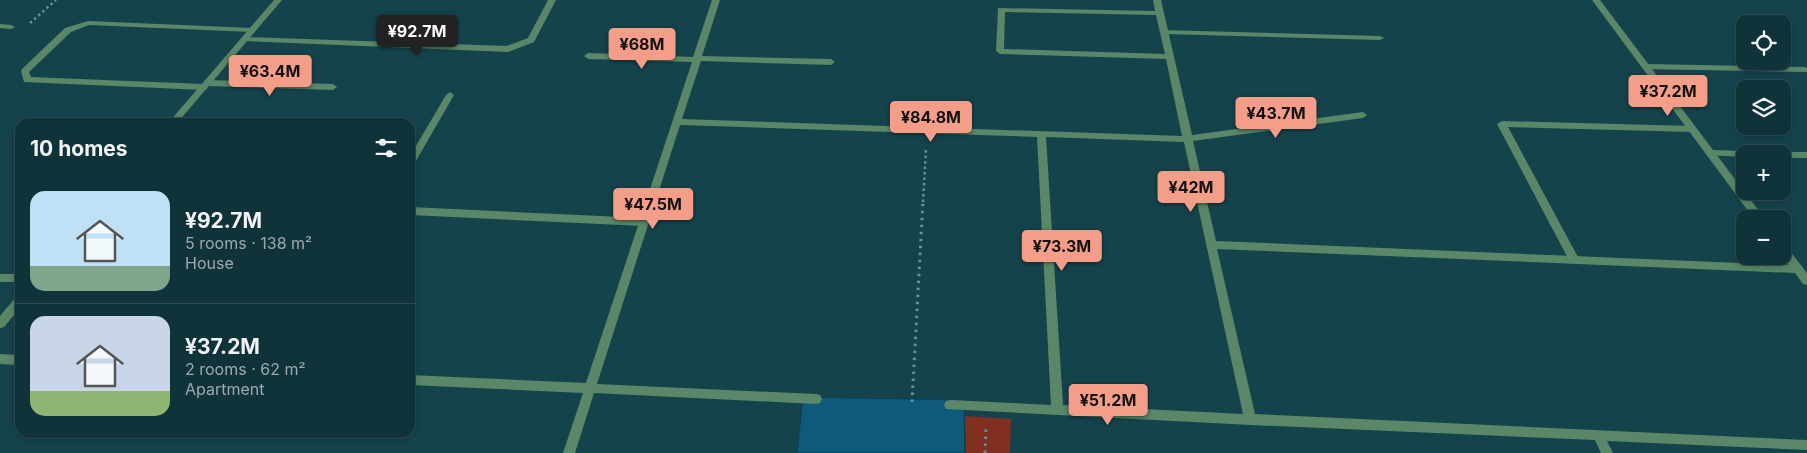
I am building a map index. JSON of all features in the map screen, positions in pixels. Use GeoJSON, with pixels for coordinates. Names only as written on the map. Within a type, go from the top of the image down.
{"type":"FeatureCollection","features":[{"type":"Feature","properties":{"kind":"street"},"geometry":{"type":"LineString","coordinates":[[176,118],[278,0]]}},
{"type":"Feature","properties":{"kind":"street"},"geometry":{"type":"LineString","coordinates":[[244,38],[508,48],[531,40],[552,0]]}},
{"type":"Feature","properties":{"kind":"street"},"geometry":{"type":"LineString","coordinates":[[569,453],[716,0]]}},
{"type":"Feature","properties":{"kind":"street"},"geometry":{"type":"LineString","coordinates":[[1157,0],[1250,420]]}},
{"type":"Feature","properties":{"kind":"street"},"geometry":{"type":"LineString","coordinates":[[1596,0],[1753,210]]}},
{"type":"Feature","properties":{"kind":"street"},"geometry":{"type":"LineString","coordinates":[[1161,13],[1001,10],[1000,51],[1170,57]]}},
{"type":"Feature","properties":{"kind":"street"},"geometry":{"type":"LineString","coordinates":[[252,30],[88,23],[68,30],[25,71],[27,80],[334,87]]}},
{"type":"Feature","properties":{"kind":"street"},"geometry":{"type":"LineString","coordinates":[[0,26],[11,27]]}},
{"type":"Feature","properties":{"kind":"street"},"geometry":{"type":"LineString","coordinates":[[1165,32],[1380,38]]}},
{"type":"Feature","properties":{"kind":"street"},"geometry":{"type":"LineString","coordinates":[[588,56],[831,62]]}},
{"type":"Feature","properties":{"kind":"street"},"geometry":{"type":"LineString","coordinates":[[1646,67],[1804,70]]}},
{"type":"Feature","properties":{"kind":"street"},"geometry":{"type":"LineString","coordinates":[[415,156],[450,96]]}},
{"type":"Feature","properties":{"kind":"street"},"geometry":{"type":"LineString","coordinates":[[677,122],[1187,139],[1363,115]]}},
{"type":"Feature","properties":{"kind":"street"},"geometry":{"type":"LineString","coordinates":[[1574,259],[1502,124],[1692,129]]}},
{"type":"Feature","properties":{"kind":"street"},"geometry":{"type":"LineString","coordinates":[[1041,135],[1057,410]]}},
{"type":"Feature","properties":{"kind":"street"},"geometry":{"type":"LineString","coordinates":[[1710,153],[1736,154]]}},
{"type":"Feature","properties":{"kind":"street"},"geometry":{"type":"LineString","coordinates":[[1791,155],[1807,155]]}},
{"type":"Feature","properties":{"kind":"street"},"geometry":{"type":"LineString","coordinates":[[415,211],[643,222]]}},
{"type":"Feature","properties":{"kind":"street"},"geometry":{"type":"LineString","coordinates":[[1211,245],[1798,269]]}},
{"type":"Feature","properties":{"kind":"street"},"geometry":{"type":"LineString","coordinates":[[1791,260],[1807,281]]}},
{"type":"Feature","properties":{"kind":"street"},"geometry":{"type":"LineString","coordinates":[[0,278],[15,278]]}},
{"type":"Feature","properties":{"kind":"street"},"geometry":{"type":"LineString","coordinates":[[0,324],[15,306]]}},
{"type":"Feature","properties":{"kind":"street"},"geometry":{"type":"LineString","coordinates":[[0,359],[15,360]]}},
{"type":"Feature","properties":{"kind":"street"},"geometry":{"type":"LineString","coordinates":[[415,380],[824,399]]}},
{"type":"Feature","properties":{"kind":"street"},"geometry":{"type":"LineString","coordinates":[[912,403],[1807,445]]}},
{"type":"Feature","properties":{"kind":"street"},"geometry":{"type":"LineString","coordinates":[[1598,435],[1607,453]]}},
{"type":"Feature","properties":{"kind":"path"},"geometry":{"type":"LineString","coordinates":[[912,403],[927,131]]}},
{"type":"Feature","properties":{"kind":"shaded area"},"geometry":{"type":"Polygon","coordinates":[[[965,416],[1011,419],[1010,453],[966,453],[965,416]]]}},
{"type":"Feature","properties":{"kind":"building"},"geometry":{"type":"Polygon","coordinates":[[[803,397],[964,400],[965,453],[797,453],[803,397]]]}}]}
